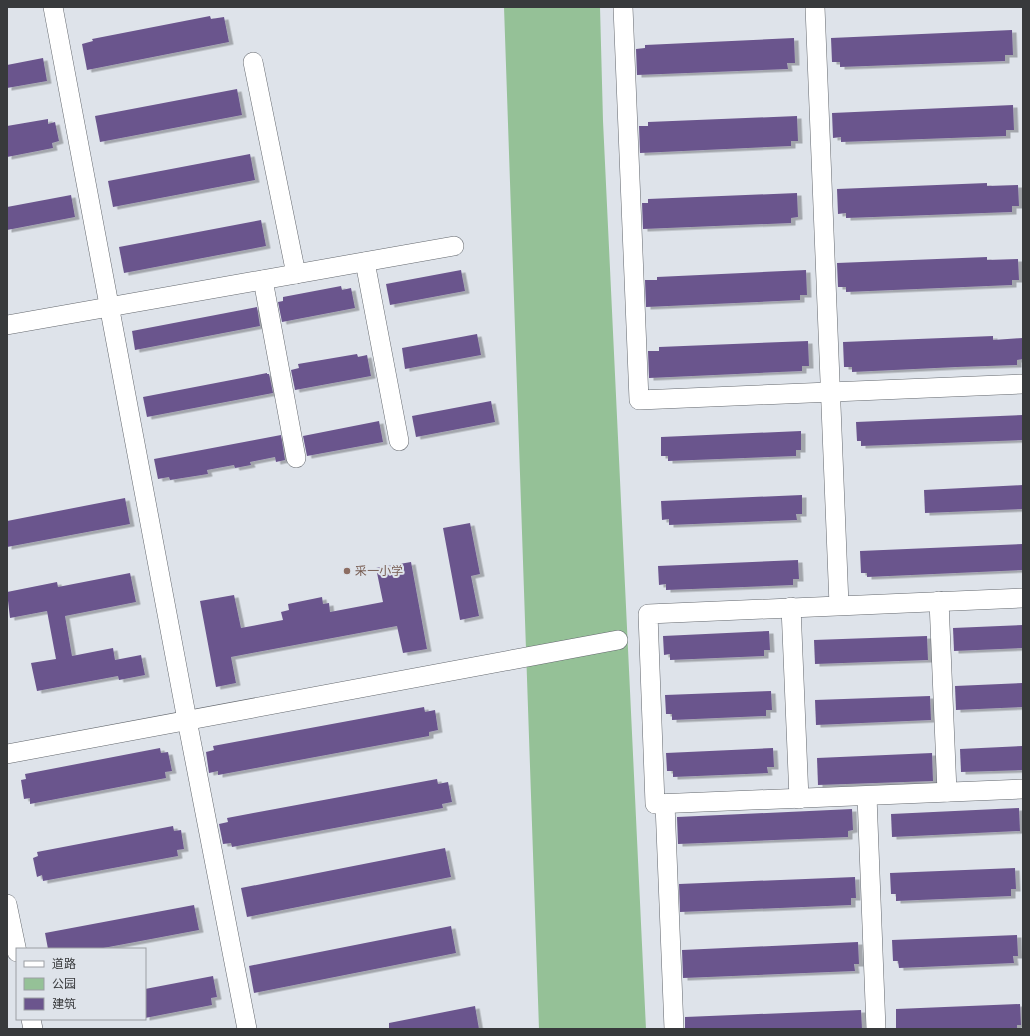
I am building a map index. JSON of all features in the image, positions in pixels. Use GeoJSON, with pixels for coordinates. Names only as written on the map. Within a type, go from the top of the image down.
{"type":"FeatureCollection","features":[{"type":"Feature","properties":{"kind":"lane"},"geometry":{"type":"LineString","coordinates":[[53,7],[187,720],[247,1029]]}},
{"type":"Feature","properties":{"kind":"lane"},"geometry":{"type":"LineString","coordinates":[[623,7],[639,400],[1023,384]]}},
{"type":"Feature","properties":{"kind":"lane"},"geometry":{"type":"LineString","coordinates":[[816,7],[840,605]]}},
{"type":"Feature","properties":{"kind":"lane"},"geometry":{"type":"LineString","coordinates":[[253,62],[296,274]]}},
{"type":"Feature","properties":{"kind":"lane"},"geometry":{"type":"LineString","coordinates":[[7,325],[454,246]]}},
{"type":"Feature","properties":{"kind":"lane"},"geometry":{"type":"LineString","coordinates":[[365,262],[399,441]]}},
{"type":"Feature","properties":{"kind":"lane"},"geometry":{"type":"LineString","coordinates":[[263,280],[296,458]]}},
{"type":"Feature","properties":{"kind":"lane"},"geometry":{"type":"LineString","coordinates":[[1023,598],[648,614],[655,804],[1023,789]]}},
{"type":"Feature","properties":{"kind":"lane"},"geometry":{"type":"LineString","coordinates":[[939,601],[947,792]]}},
{"type":"Feature","properties":{"kind":"lane"},"geometry":{"type":"LineString","coordinates":[[791,607],[799,799]]}},
{"type":"Feature","properties":{"kind":"lane"},"geometry":{"type":"LineString","coordinates":[[7,754],[618,640]]}},
{"type":"Feature","properties":{"kind":"lane"},"geometry":{"type":"LineString","coordinates":[[867,796],[876,1029]]}},
{"type":"Feature","properties":{"kind":"lane"},"geometry":{"type":"LineString","coordinates":[[665,804],[674,1029]]}},
{"type":"Feature","properties":{"kind":"lane"},"geometry":{"type":"LineString","coordinates":[[7,904],[16,948]]}},
{"type":"Feature","properties":{"kind":"green space"},"geometry":{"type":"Polygon","coordinates":[[[504,7],[600,7],[603,121],[646,1029],[539,1029],[504,7]]]}},
{"type":"Feature","properties":{"kind":"building"},"geometry":{"type":"Polygon","coordinates":[[[210,16],[211,19],[224,17],[229,42],[87,70],[82,44],[93,41],[92,39],[210,16]]]}},
{"type":"Feature","properties":{"kind":"building"},"geometry":{"type":"Polygon","coordinates":[[[1012,30],[1013,55],[1005,55],[1005,61],[840,67],[840,62],[832,62],[831,38],[1012,30]]]}},
{"type":"Feature","properties":{"kind":"building"},"geometry":{"type":"Polygon","coordinates":[[[794,38],[795,63],[787,63],[788,69],[637,75],[636,49],[645,48],[645,45],[794,38]]]}},
{"type":"Feature","properties":{"kind":"building"},"geometry":{"type":"Polygon","coordinates":[[[43,58],[47,81],[7,88],[7,65],[43,58]]]}},
{"type":"Feature","properties":{"kind":"building"},"geometry":{"type":"Polygon","coordinates":[[[237,89],[242,115],[100,142],[95,116],[237,89]]]}},
{"type":"Feature","properties":{"kind":"building"},"geometry":{"type":"Polygon","coordinates":[[[1013,105],[1014,130],[1006,130],[1006,136],[841,142],[841,137],[833,138],[832,113],[1013,105]]]}},
{"type":"Feature","properties":{"kind":"building"},"geometry":{"type":"Polygon","coordinates":[[[797,116],[798,141],[791,141],[791,146],[640,153],[639,126],[648,126],[648,122],[797,116]]]}},
{"type":"Feature","properties":{"kind":"building"},"geometry":{"type":"Polygon","coordinates":[[[48,119],[48,124],[55,122],[59,141],[52,143],[53,148],[7,157],[7,126],[48,119]]]}},
{"type":"Feature","properties":{"kind":"building"},"geometry":{"type":"Polygon","coordinates":[[[250,154],[255,180],[113,207],[108,181],[250,154]]]}},
{"type":"Feature","properties":{"kind":"building"},"geometry":{"type":"Polygon","coordinates":[[[987,183],[987,186],[1018,185],[1019,206],[1012,206],[1012,212],[846,218],[846,213],[838,214],[837,189],[987,183]]]}},
{"type":"Feature","properties":{"kind":"building"},"geometry":{"type":"Polygon","coordinates":[[[797,193],[798,217],[791,218],[791,223],[643,229],[642,203],[648,203],[648,199],[797,193]]]}},
{"type":"Feature","properties":{"kind":"building"},"geometry":{"type":"Polygon","coordinates":[[[71,195],[75,217],[7,230],[7,207],[71,195]]]}},
{"type":"Feature","properties":{"kind":"building"},"geometry":{"type":"Polygon","coordinates":[[[261,220],[266,246],[124,273],[119,247],[261,220]]]}},
{"type":"Feature","properties":{"kind":"building"},"geometry":{"type":"Polygon","coordinates":[[[987,257],[987,260],[1018,259],[1019,280],[1012,280],[1012,285],[846,292],[846,287],[838,287],[837,263],[987,257]]]}},
{"type":"Feature","properties":{"kind":"building"},"geometry":{"type":"Polygon","coordinates":[[[461,270],[465,291],[390,305],[386,284],[461,270]]]}},
{"type":"Feature","properties":{"kind":"building"},"geometry":{"type":"Polygon","coordinates":[[[806,270],[807,295],[800,295],[800,300],[646,307],[645,280],[657,280],[657,277],[806,270]]]}},
{"type":"Feature","properties":{"kind":"building"},"geometry":{"type":"Polygon","coordinates":[[[341,286],[342,290],[351,288],[355,308],[282,322],[278,302],[283,301],[283,297],[341,286]]]}},
{"type":"Feature","properties":{"kind":"building"},"geometry":{"type":"Polygon","coordinates":[[[257,307],[260,326],[135,350],[132,331],[257,307]]]}},
{"type":"Feature","properties":{"kind":"building"},"geometry":{"type":"Polygon","coordinates":[[[477,334],[481,355],[405,369],[402,348],[477,334]]]}},
{"type":"Feature","properties":{"kind":"building"},"geometry":{"type":"Polygon","coordinates":[[[993,336],[993,340],[1023,338],[1023,359],[1017,360],[1017,365],[852,372],[852,367],[844,367],[843,342],[993,336]]]}},
{"type":"Feature","properties":{"kind":"building"},"geometry":{"type":"Polygon","coordinates":[[[808,341],[809,366],[802,366],[802,371],[649,378],[648,351],[659,351],[659,347],[808,341]]]}},
{"type":"Feature","properties":{"kind":"building"},"geometry":{"type":"Polygon","coordinates":[[[357,354],[358,357],[367,355],[371,376],[295,390],[291,370],[299,368],[298,364],[357,354]]]}},
{"type":"Feature","properties":{"kind":"building"},"geometry":{"type":"Polygon","coordinates":[[[267,373],[269,374],[273,393],[147,417],[143,397],[267,373]]]}},
{"type":"Feature","properties":{"kind":"building"},"geometry":{"type":"Polygon","coordinates":[[[491,401],[495,422],[416,437],[412,416],[491,401]]]}},
{"type":"Feature","properties":{"kind":"building"},"geometry":{"type":"Polygon","coordinates":[[[1023,415],[1023,440],[861,446],[861,441],[857,441],[856,422],[1023,415]]]}},
{"type":"Feature","properties":{"kind":"building"},"geometry":{"type":"Polygon","coordinates":[[[379,421],[383,442],[307,456],[303,436],[379,421]]]}},
{"type":"Feature","properties":{"kind":"building"},"geometry":{"type":"Polygon","coordinates":[[[801,431],[801,450],[796,450],[796,456],[668,461],[668,456],[661,456],[661,437],[801,431]]]}},
{"type":"Feature","properties":{"kind":"building"},"geometry":{"type":"Polygon","coordinates":[[[281,435],[285,460],[276,462],[275,457],[250,462],[251,465],[235,468],[234,465],[207,470],[208,474],[170,480],[169,477],[158,479],[154,459],[281,435]]]}},
{"type":"Feature","properties":{"kind":"building"},"geometry":{"type":"Polygon","coordinates":[[[1023,485],[1023,509],[925,513],[924,490],[1023,485]]]}},
{"type":"Feature","properties":{"kind":"building"},"geometry":{"type":"Polygon","coordinates":[[[802,495],[802,514],[796,514],[797,520],[669,525],[669,519],[662,520],[661,501],[802,495]]]}},
{"type":"Feature","properties":{"kind":"building"},"geometry":{"type":"Polygon","coordinates":[[[125,498],[130,524],[7,547],[7,521],[125,498]]]}},
{"type":"Feature","properties":{"kind":"building"},"geometry":{"type":"Polygon","coordinates":[[[470,523],[480,574],[471,576],[479,616],[460,620],[443,528],[470,523]]]}},
{"type":"Feature","properties":{"kind":"building"},"geometry":{"type":"Polygon","coordinates":[[[1023,544],[1023,570],[867,577],[867,573],[861,573],[860,551],[1023,544]]]}},
{"type":"Feature","properties":{"kind":"building"},"geometry":{"type":"Polygon","coordinates":[[[798,560],[799,579],[793,579],[793,585],[666,590],[666,584],[659,585],[658,566],[798,560]]]}},
{"type":"Feature","properties":{"kind":"building"},"geometry":{"type":"Polygon","coordinates":[[[411,562],[427,649],[403,653],[397,626],[231,657],[236,683],[216,687],[200,601],[234,595],[241,628],[283,620],[281,612],[289,610],[288,604],[322,597],[323,604],[329,603],[330,612],[383,602],[376,568],[411,562]]]}},
{"type":"Feature","properties":{"kind":"building"},"geometry":{"type":"Polygon","coordinates":[[[130,573],[136,602],[65,616],[72,656],[113,648],[115,660],[141,655],[145,675],[119,680],[118,676],[37,691],[31,663],[56,659],[47,611],[10,618],[7,592],[57,582],[58,587],[130,573]]]}},
{"type":"Feature","properties":{"kind":"building"},"geometry":{"type":"Polygon","coordinates":[[[1023,625],[1023,648],[954,651],[953,628],[1023,625]]]}},
{"type":"Feature","properties":{"kind":"building"},"geometry":{"type":"Polygon","coordinates":[[[769,631],[770,650],[764,650],[764,656],[670,660],[670,654],[664,655],[663,636],[769,631]]]}},
{"type":"Feature","properties":{"kind":"building"},"geometry":{"type":"Polygon","coordinates":[[[927,636],[928,660],[815,664],[814,640],[927,636]]]}},
{"type":"Feature","properties":{"kind":"building"},"geometry":{"type":"Polygon","coordinates":[[[1023,683],[1023,707],[956,710],[955,686],[1023,683]]]}},
{"type":"Feature","properties":{"kind":"building"},"geometry":{"type":"Polygon","coordinates":[[[771,691],[772,710],[766,710],[766,716],[672,720],[672,714],[666,714],[665,695],[771,691]]]}},
{"type":"Feature","properties":{"kind":"building"},"geometry":{"type":"Polygon","coordinates":[[[930,696],[931,720],[816,725],[815,700],[930,696]]]}},
{"type":"Feature","properties":{"kind":"building"},"geometry":{"type":"Polygon","coordinates":[[[424,707],[425,712],[435,710],[438,730],[429,732],[429,736],[218,775],[218,771],[209,773],[206,752],[214,750],[213,746],[424,707]]]}},
{"type":"Feature","properties":{"kind":"building"},"geometry":{"type":"Polygon","coordinates":[[[1023,746],[1023,770],[961,772],[960,749],[1023,746]]]}},
{"type":"Feature","properties":{"kind":"building"},"geometry":{"type":"Polygon","coordinates":[[[160,748],[161,753],[168,752],[172,771],[165,772],[166,778],[30,804],[30,798],[24,799],[21,780],[26,779],[25,774],[160,748]]]}},
{"type":"Feature","properties":{"kind":"building"},"geometry":{"type":"Polygon","coordinates":[[[773,748],[774,767],[767,767],[768,773],[673,777],[673,771],[667,771],[666,753],[773,748]]]}},
{"type":"Feature","properties":{"kind":"building"},"geometry":{"type":"Polygon","coordinates":[[[932,753],[933,781],[818,785],[817,758],[932,753]]]}},
{"type":"Feature","properties":{"kind":"building"},"geometry":{"type":"Polygon","coordinates":[[[437,779],[438,784],[448,782],[452,802],[442,804],[443,808],[232,847],[231,843],[223,844],[219,824],[228,822],[227,818],[437,779]]]}},
{"type":"Feature","properties":{"kind":"building"},"geometry":{"type":"Polygon","coordinates":[[[1019,808],[1020,831],[892,837],[891,814],[1019,808]]]}},
{"type":"Feature","properties":{"kind":"building"},"geometry":{"type":"Polygon","coordinates":[[[852,809],[853,830],[848,831],[848,837],[678,844],[677,817],[852,809]]]}},
{"type":"Feature","properties":{"kind":"building"},"geometry":{"type":"Polygon","coordinates":[[[173,826],[174,831],[181,830],[184,849],[177,850],[178,856],[43,881],[42,875],[37,877],[33,858],[38,856],[37,852],[173,826]]]}},
{"type":"Feature","properties":{"kind":"building"},"geometry":{"type":"Polygon","coordinates":[[[445,848],[451,877],[247,917],[241,888],[445,848]]]}},
{"type":"Feature","properties":{"kind":"building"},"geometry":{"type":"Polygon","coordinates":[[[1015,868],[1016,889],[1011,889],[1011,896],[896,901],[896,894],[891,894],[890,873],[1015,868]]]}},
{"type":"Feature","properties":{"kind":"building"},"geometry":{"type":"Polygon","coordinates":[[[855,877],[856,898],[851,898],[851,905],[680,912],[679,884],[855,877]]]}},
{"type":"Feature","properties":{"kind":"building"},"geometry":{"type":"Polygon","coordinates":[[[194,905],[199,930],[103,948],[48,948],[45,933],[194,905]]]}},
{"type":"Feature","properties":{"kind":"building"},"geometry":{"type":"Polygon","coordinates":[[[451,926],[456,953],[254,993],[249,966],[451,926]]]}},
{"type":"Feature","properties":{"kind":"building"},"geometry":{"type":"Polygon","coordinates":[[[1017,935],[1018,956],[1013,956],[1014,963],[899,968],[898,961],[893,961],[892,940],[1017,935]]]}},
{"type":"Feature","properties":{"kind":"building"},"geometry":{"type":"Polygon","coordinates":[[[858,942],[859,964],[854,964],[855,971],[683,978],[682,950],[858,942]]]}},
{"type":"Feature","properties":{"kind":"building"},"geometry":{"type":"Polygon","coordinates":[[[213,976],[217,997],[211,998],[212,1005],[146,1018],[146,989],[213,976]]]}},
{"type":"Feature","properties":{"kind":"building"},"geometry":{"type":"Polygon","coordinates":[[[1020,1004],[1021,1025],[1017,1025],[1017,1029],[896,1029],[896,1009],[1020,1004]]]}},
{"type":"Feature","properties":{"kind":"building"},"geometry":{"type":"Polygon","coordinates":[[[475,1006],[479,1029],[389,1029],[389,1023],[475,1006]]]}},
{"type":"Feature","properties":{"kind":"building"},"geometry":{"type":"Polygon","coordinates":[[[861,1010],[862,1029],[685,1029],[685,1017],[861,1010]]]}},
{"type":"Feature","properties":{"kind":"place","name":"采一小学"},"geometry":{"type":"Point","coordinates":[347,571]}}]}
